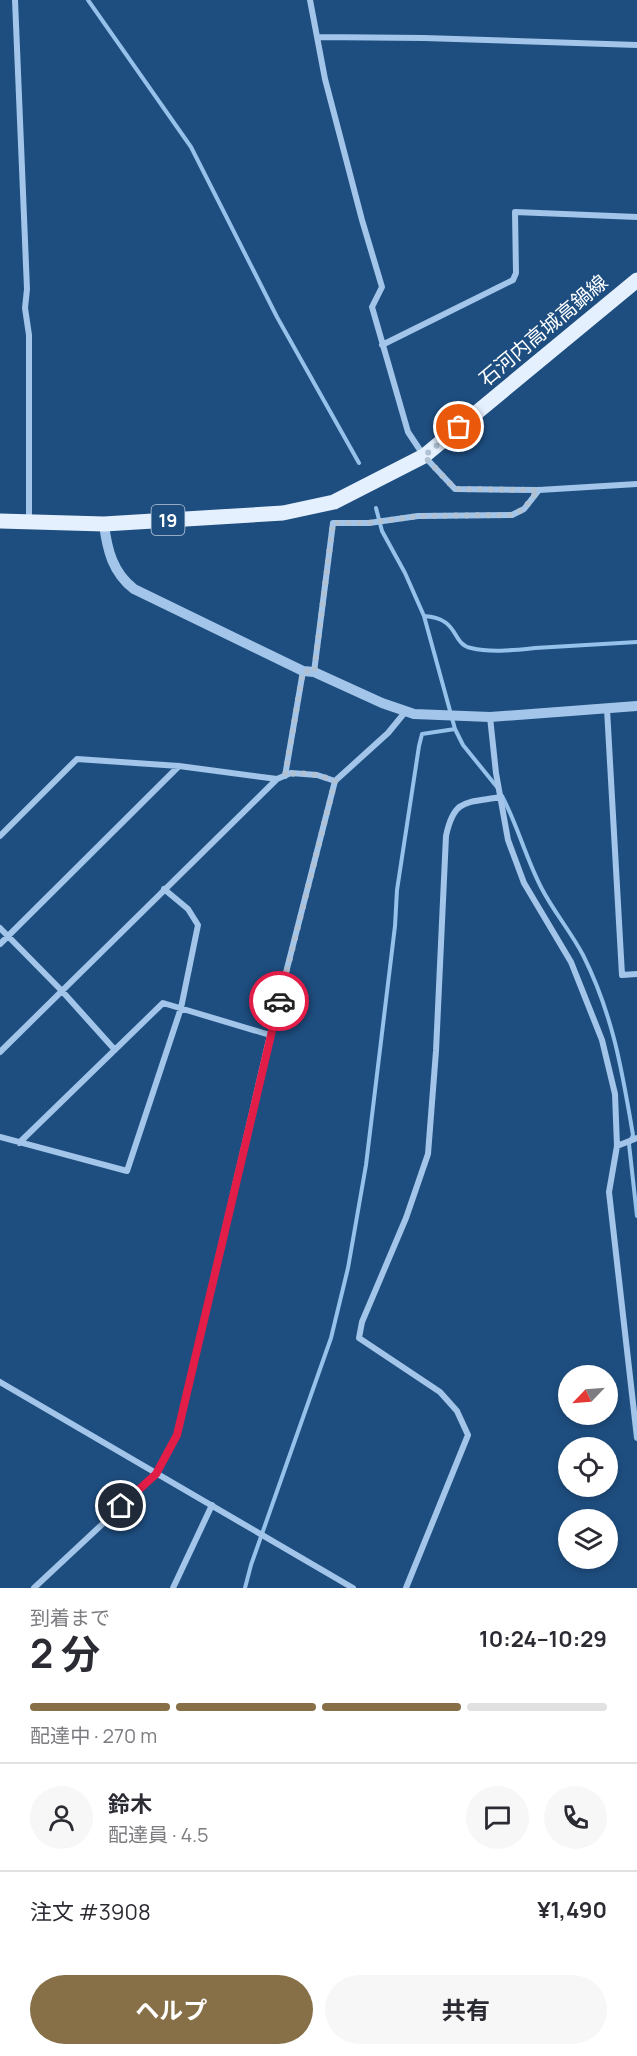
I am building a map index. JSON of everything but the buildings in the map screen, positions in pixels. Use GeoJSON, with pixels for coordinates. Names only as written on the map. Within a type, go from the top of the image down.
{"type":"FeatureCollection","features":[{"type":"Feature","properties":{"kind":"main road","name":"石河内高城高鍋線"},"geometry":{"type":"LineString","coordinates":[[0,521],[104,524],[283,513],[334,502],[424,456],[637,280]]}},
{"type":"Feature","properties":{"kind":"street"},"geometry":{"type":"LineString","coordinates":[[15,0],[23,172],[26,308],[29,336],[29,523]]}},
{"type":"Feature","properties":{"kind":"street"},"geometry":{"type":"LineString","coordinates":[[310,0],[325,79],[382,287],[372,307],[408,432],[424,456],[455,489],[538,490],[637,484]]}},
{"type":"Feature","properties":{"kind":"street"},"geometry":{"type":"LineString","coordinates":[[318,36],[637,45]]}},
{"type":"Feature","properties":{"kind":"street"},"geometry":{"type":"LineString","coordinates":[[382,345],[513,280],[516,273],[515,212],[637,217]]}},
{"type":"Feature","properties":{"kind":"street"},"geometry":{"type":"LineString","coordinates":[[314,672],[333,523],[369,523],[418,516],[512,515],[524,509],[538,490]]}},
{"type":"Feature","properties":{"kind":"street"},"geometry":{"type":"LineString","coordinates":[[104,524],[107,551],[123,580],[134,589],[303,671],[314,672],[382,703],[429,716],[490,717],[637,706]]}},
{"type":"Feature","properties":{"kind":"street"},"geometry":{"type":"LineString","coordinates":[[285,776],[303,671]]}},
{"type":"Feature","properties":{"kind":"street"},"geometry":{"type":"LineString","coordinates":[[607,709],[622,975],[637,974]]}},
{"type":"Feature","properties":{"kind":"street"},"geometry":{"type":"LineString","coordinates":[[34,1588],[156,1474],[177,1435],[270,1035],[335,781],[388,734],[406,711]]}},
{"type":"Feature","properties":{"kind":"street"},"geometry":{"type":"LineString","coordinates":[[490,717],[508,840],[524,883],[571,962],[602,1040],[615,1094],[617,1146],[609,1192],[637,1437]]}},
{"type":"Feature","properties":{"kind":"street"},"geometry":{"type":"LineString","coordinates":[[0,836],[77,759],[179,766],[277,779]]}},
{"type":"Feature","properties":{"kind":"street"},"geometry":{"type":"LineString","coordinates":[[0,944],[179,766]]}},
{"type":"Feature","properties":{"kind":"street"},"geometry":{"type":"LineString","coordinates":[[0,1052],[277,779],[291,774],[317,775],[335,781]]}},
{"type":"Feature","properties":{"kind":"street"},"geometry":{"type":"LineString","coordinates":[[406,1588],[468,1435],[457,1411],[440,1392],[359,1338],[362,1322],[406,1218],[428,1154],[436,1051],[446,836],[450,818],[461,804],[501,797]]}},
{"type":"Feature","properties":{"kind":"street"},"geometry":{"type":"LineString","coordinates":[[0,1137],[127,1171],[181,1008],[198,925],[188,909],[164,889]]}},
{"type":"Feature","properties":{"kind":"street"},"geometry":{"type":"LineString","coordinates":[[0,928],[62,991],[115,1050]]}},
{"type":"Feature","properties":{"kind":"street"},"geometry":{"type":"LineString","coordinates":[[19,1143],[163,1003],[270,1035]]}},
{"type":"Feature","properties":{"kind":"street"},"geometry":{"type":"LineString","coordinates":[[617,1146],[637,1138]]}},
{"type":"Feature","properties":{"kind":"street"},"geometry":{"type":"LineString","coordinates":[[0,1382],[353,1588]]}},
{"type":"Feature","properties":{"kind":"street"},"geometry":{"type":"LineString","coordinates":[[177,1587],[212,1505]]}},
{"type":"Feature","properties":{"kind":"waterway"},"geometry":{"type":"LineString","coordinates":[[88,0],[191,147],[277,317],[359,463]]}},
{"type":"Feature","properties":{"kind":"waterway"},"geometry":{"type":"LineString","coordinates":[[376,508],[382,531],[405,573],[424,616],[455,729],[463,745],[497,787]]}},
{"type":"Feature","properties":{"kind":"waterway"},"geometry":{"type":"LineString","coordinates":[[424,616],[444,621],[460,642],[479,650],[503,651],[637,642]]}},
{"type":"Feature","properties":{"kind":"waterway"},"geometry":{"type":"LineString","coordinates":[[245,1588],[251,1565],[331,1338],[348,1268],[366,1165],[395,926],[397,890],[419,746],[422,734],[455,729]]}},
{"type":"Feature","properties":{"kind":"waterway"},"geometry":{"type":"LineString","coordinates":[[502,796],[542,889],[583,955],[602,999],[615,1043],[633,1135],[629,1144],[637,1216]]}},
{"type":"Feature","properties":{"kind":"way so far"},"geometry":{"type":"LineString","coordinates":[[279,1001],[335,781],[317,775],[291,774],[285,776],[303,671],[314,672],[333,523],[369,523],[418,516],[512,515],[524,509],[538,490],[455,489],[441,477],[424,456],[459,427]]}},
{"type":"Feature","properties":{"kind":"route"},"geometry":{"type":"LineString","coordinates":[[121,1506],[156,1474],[177,1435],[279,1001]]}}]}
